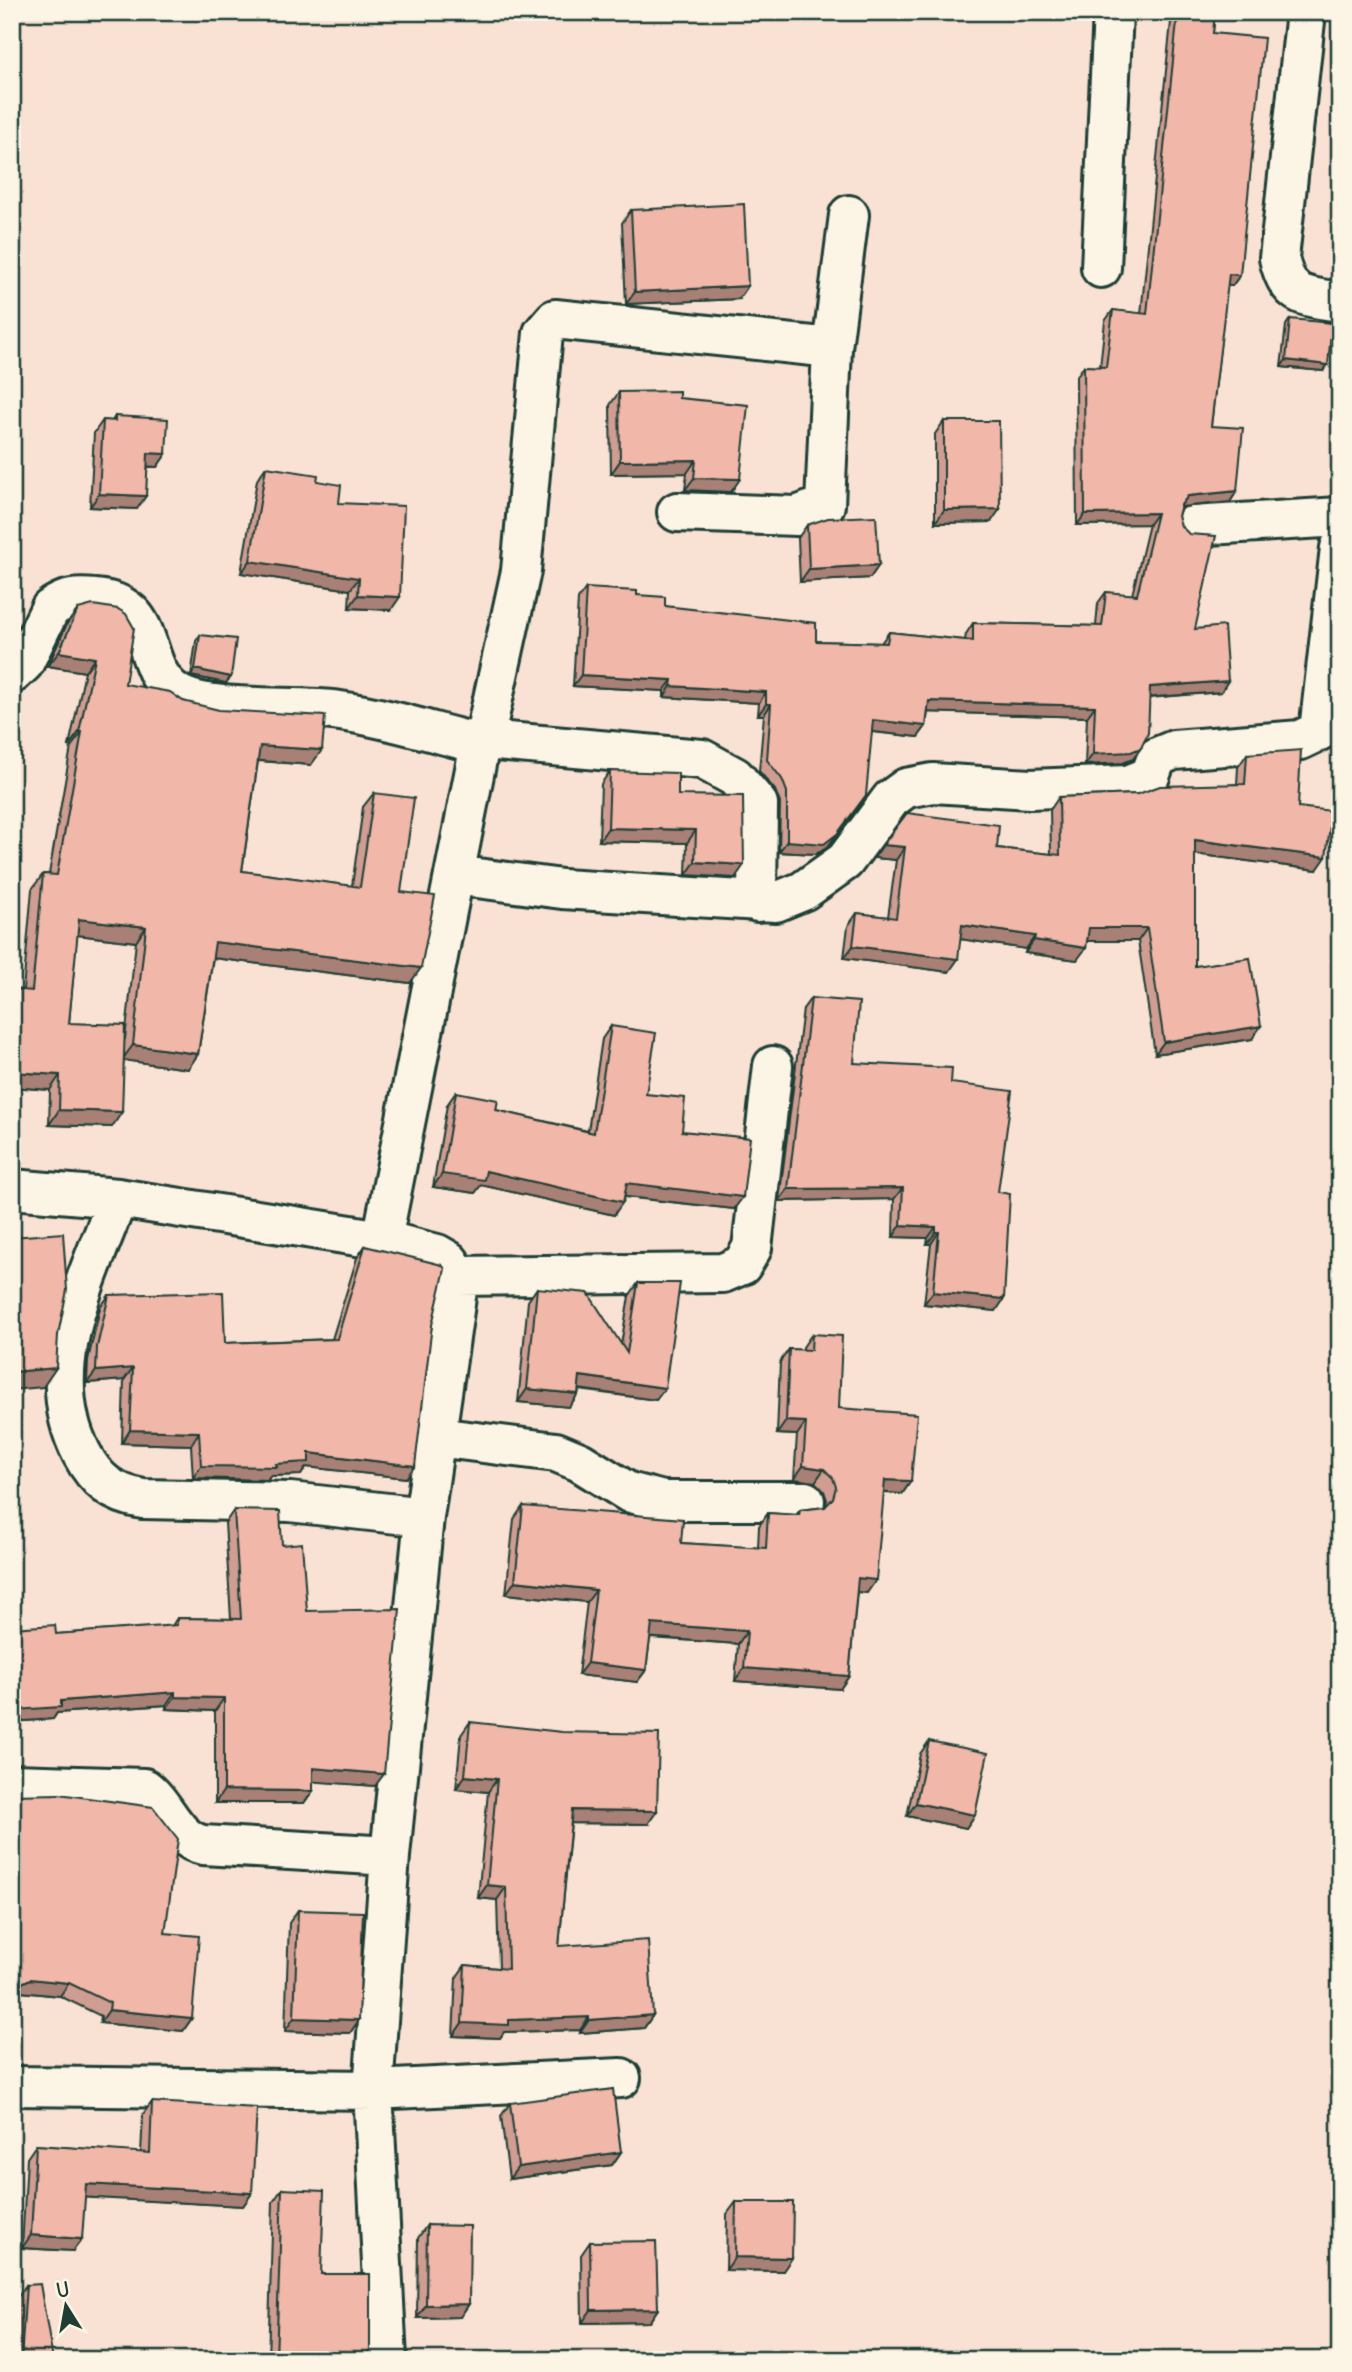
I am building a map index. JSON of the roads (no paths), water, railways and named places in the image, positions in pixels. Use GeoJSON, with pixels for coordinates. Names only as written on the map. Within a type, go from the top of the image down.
{"type":"FeatureCollection","features":[{"type":"Feature","properties":{"kind":"street"},"geometry":{"type":"LineString","coordinates":[[1101,268],[1113,12]]}},
{"type":"Feature","properties":{"kind":"street"},"geometry":{"type":"LineString","coordinates":[[1306,12],[1279,258],[1284,281],[1304,296],[1340,302]]}},
{"type":"Feature","properties":{"kind":"street"},"geometry":{"type":"LineString","coordinates":[[677,512],[797,516],[825,505],[832,348],[849,215]]}},
{"type":"Feature","properties":{"kind":"street"},"geometry":{"type":"LineString","coordinates":[[382,1240],[454,876],[521,571],[543,333],[555,319],[832,348]]}},
{"type":"Feature","properties":{"kind":"street"},"geometry":{"type":"LineString","coordinates":[[1192,526],[1340,517]]}},
{"type":"Feature","properties":{"kind":"street"},"geometry":{"type":"LineString","coordinates":[[454,876],[562,889],[776,901],[803,891],[845,861],[891,799],[905,788],[933,783],[1030,789],[1128,785],[1150,776],[1157,757],[1163,753],[1300,740],[1319,731],[1340,548]]}},
{"type":"Feature","properties":{"kind":"street"},"geometry":{"type":"LineString","coordinates":[[12,674],[24,663],[50,609],[56,604],[74,598],[113,600],[137,617],[160,673],[170,688],[181,696],[205,702],[341,711],[482,742],[670,754],[715,765],[735,777],[758,804],[757,902]]}},
{"type":"Feature","properties":{"kind":"street"},"geometry":{"type":"LineString","coordinates":[[459,1276],[723,1273],[742,1265],[752,1248],[773,1066]]}},
{"type":"Feature","properties":{"kind":"street"},"geometry":{"type":"LineString","coordinates":[[12,1189],[118,1198],[382,1240],[437,1254],[449,1261],[459,1276],[424,1517],[390,1856],[373,2090],[387,2360]]}},
{"type":"Feature","properties":{"kind":"street"},"geometry":{"type":"LineString","coordinates":[[118,1198],[82,1291],[66,1349],[67,1418],[73,1438],[90,1468],[108,1488],[124,1496],[144,1499],[290,1502],[424,1517]]}},
{"type":"Feature","properties":{"kind":"street"},"geometry":{"type":"LineString","coordinates":[[436,1437],[556,1452],[580,1462],[628,1492],[663,1501],[805,1501]]}},
{"type":"Feature","properties":{"kind":"street"},"geometry":{"type":"LineString","coordinates":[[12,1784],[144,1788],[159,1801],[185,1838],[195,1844],[390,1856]]}},
{"type":"Feature","properties":{"kind":"street"},"geometry":{"type":"LineString","coordinates":[[12,2086],[373,2090],[621,2078]]}}]}
